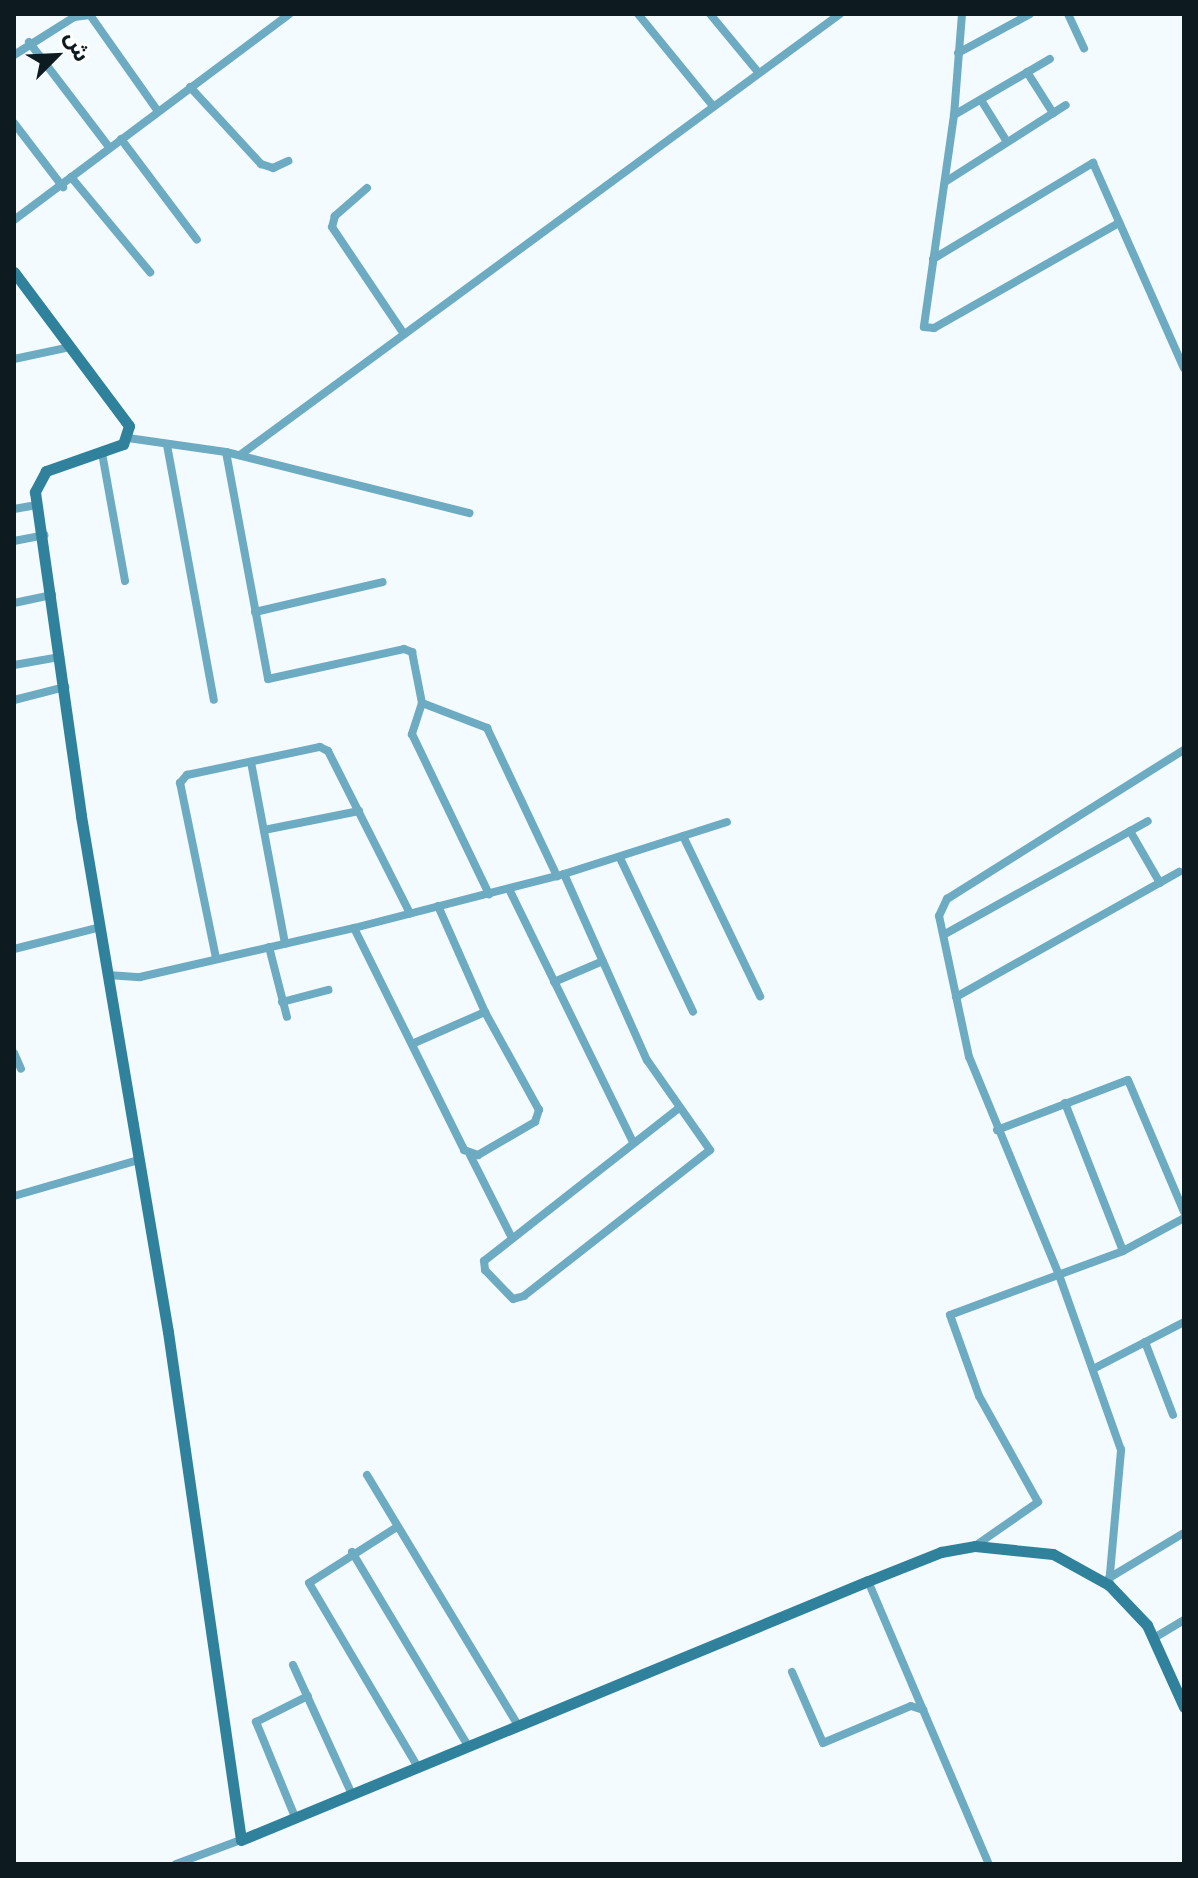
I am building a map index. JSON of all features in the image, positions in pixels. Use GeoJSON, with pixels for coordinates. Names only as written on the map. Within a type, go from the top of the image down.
{"type":"FeatureCollection","features":[{"type":"Feature","properties":{"kind":"street"},"geometry":{"type":"LineString","coordinates":[[14,220],[63,187],[71,177],[157,110],[289,14]]}},
{"type":"Feature","properties":{"kind":"street"},"geometry":{"type":"LineString","coordinates":[[638,14],[713,106]]}},
{"type":"Feature","properties":{"kind":"street"},"geometry":{"type":"LineString","coordinates":[[710,14],[758,72]]}},
{"type":"Feature","properties":{"kind":"street"},"geometry":{"type":"LineString","coordinates":[[240,455],[840,14]]}},
{"type":"Feature","properties":{"kind":"street"},"geometry":{"type":"LineString","coordinates":[[962,14],[954,115],[933,259],[928,329],[1119,223]]}},
{"type":"Feature","properties":{"kind":"street"},"geometry":{"type":"LineString","coordinates":[[958,53],[1030,14]]}},
{"type":"Feature","properties":{"kind":"street"},"geometry":{"type":"LineString","coordinates":[[1068,14],[1084,49]]}},
{"type":"Feature","properties":{"kind":"street"},"geometry":{"type":"LineString","coordinates":[[14,55],[29,42],[74,17],[90,15],[157,110]]}},
{"type":"Feature","properties":{"kind":"street"},"geometry":{"type":"LineString","coordinates":[[29,42],[109,147]]}},
{"type":"Feature","properties":{"kind":"street"},"geometry":{"type":"LineString","coordinates":[[954,115],[1050,59]]}},
{"type":"Feature","properties":{"kind":"street"},"geometry":{"type":"LineString","coordinates":[[1027,72],[1053,113]]}},
{"type":"Feature","properties":{"kind":"street"},"geometry":{"type":"LineString","coordinates":[[190,87],[261,164],[273,168],[288,161]]}},
{"type":"Feature","properties":{"kind":"street"},"geometry":{"type":"LineString","coordinates":[[981,100],[1007,142]]}},
{"type":"Feature","properties":{"kind":"street"},"geometry":{"type":"LineString","coordinates":[[945,182],[1066,105]]}},
{"type":"Feature","properties":{"kind":"street"},"geometry":{"type":"LineString","coordinates":[[14,123],[63,187]]}},
{"type":"Feature","properties":{"kind":"street"},"geometry":{"type":"LineString","coordinates":[[121,139],[197,240]]}},
{"type":"Feature","properties":{"kind":"street"},"geometry":{"type":"LineString","coordinates":[[933,259],[1090,162],[1184,368]]}},
{"type":"Feature","properties":{"kind":"street"},"geometry":{"type":"LineString","coordinates":[[71,177],[150,272]]}},
{"type":"Feature","properties":{"kind":"street"},"geometry":{"type":"LineString","coordinates":[[367,188],[335,216],[332,227],[404,334]]}},
{"type":"Feature","properties":{"kind":"street"},"geometry":{"type":"LineString","coordinates":[[14,272],[19,287],[123,416],[128,438]]}},
{"type":"Feature","properties":{"kind":"street"},"geometry":{"type":"LineString","coordinates":[[14,359],[70,347]]}},
{"type":"Feature","properties":{"kind":"street"},"geometry":{"type":"LineString","coordinates":[[241,1840],[37,505],[38,479],[46,471],[102,453],[128,438],[240,455],[469,513]]}},
{"type":"Feature","properties":{"kind":"street"},"geometry":{"type":"LineString","coordinates":[[167,445],[214,700]]}},
{"type":"Feature","properties":{"kind":"street"},"geometry":{"type":"LineString","coordinates":[[226,452],[268,679],[404,649],[417,657],[422,703],[412,734],[489,894]]}},
{"type":"Feature","properties":{"kind":"street"},"geometry":{"type":"LineString","coordinates":[[102,453],[125,581]]}},
{"type":"Feature","properties":{"kind":"street"},"geometry":{"type":"LineString","coordinates":[[14,509],[37,505]]}},
{"type":"Feature","properties":{"kind":"street"},"geometry":{"type":"LineString","coordinates":[[14,541],[44,535]]}},
{"type":"Feature","properties":{"kind":"street"},"geometry":{"type":"LineString","coordinates":[[255,612],[383,582]]}},
{"type":"Feature","properties":{"kind":"street"},"geometry":{"type":"LineString","coordinates":[[14,603],[53,595]]}},
{"type":"Feature","properties":{"kind":"street"},"geometry":{"type":"LineString","coordinates":[[14,665],[61,656]]}},
{"type":"Feature","properties":{"kind":"street"},"geometry":{"type":"LineString","coordinates":[[14,700],[65,687]]}},
{"type":"Feature","properties":{"kind":"street"},"geometry":{"type":"LineString","coordinates":[[422,703],[487,728],[603,961],[647,1060],[679,1108],[709,1153],[517,1300],[483,1266],[512,1238],[679,1108]]}},
{"type":"Feature","properties":{"kind":"street"},"geometry":{"type":"LineString","coordinates":[[216,958],[180,783],[187,775],[320,747],[328,751],[410,913]]}},
{"type":"Feature","properties":{"kind":"street"},"geometry":{"type":"LineString","coordinates":[[1109,1581],[1121,1450],[1059,1275],[997,1130],[962,1035],[945,934],[939,916],[947,899],[1184,750]]}},
{"type":"Feature","properties":{"kind":"street"},"geometry":{"type":"LineString","coordinates":[[251,762],[285,944]]}},
{"type":"Feature","properties":{"kind":"street"},"geometry":{"type":"LineString","coordinates":[[264,830],[359,811]]}},
{"type":"Feature","properties":{"kind":"street"},"geometry":{"type":"LineString","coordinates":[[945,934],[1148,821]]}},
{"type":"Feature","properties":{"kind":"street"},"geometry":{"type":"LineString","coordinates":[[108,975],[140,977],[354,928],[620,858],[727,822]]}},
{"type":"Feature","properties":{"kind":"street"},"geometry":{"type":"LineString","coordinates":[[1130,831],[1160,883]]}},
{"type":"Feature","properties":{"kind":"street"},"geometry":{"type":"LineString","coordinates":[[683,836],[760,996]]}},
{"type":"Feature","properties":{"kind":"street"},"geometry":{"type":"LineString","coordinates":[[620,858],[693,1012]]}},
{"type":"Feature","properties":{"kind":"street"},"geometry":{"type":"LineString","coordinates":[[956,997],[1179,872]]}},
{"type":"Feature","properties":{"kind":"street"},"geometry":{"type":"LineString","coordinates":[[509,889],[633,1142]]}},
{"type":"Feature","properties":{"kind":"street"},"geometry":{"type":"LineString","coordinates":[[438,906],[485,1012],[539,1116],[470,1155]]}},
{"type":"Feature","properties":{"kind":"street"},"geometry":{"type":"LineString","coordinates":[[14,949],[100,927]]}},
{"type":"Feature","properties":{"kind":"street"},"geometry":{"type":"LineString","coordinates":[[354,928],[512,1238]]}},
{"type":"Feature","properties":{"kind":"street"},"geometry":{"type":"LineString","coordinates":[[269,947],[287,1017]]}},
{"type":"Feature","properties":{"kind":"street"},"geometry":{"type":"LineString","coordinates":[[554,982],[603,961]]}},
{"type":"Feature","properties":{"kind":"street"},"geometry":{"type":"LineString","coordinates":[[282,1002],[328,990]]}},
{"type":"Feature","properties":{"kind":"street"},"geometry":{"type":"LineString","coordinates":[[412,1044],[485,1012]]}},
{"type":"Feature","properties":{"kind":"street"},"geometry":{"type":"LineString","coordinates":[[14,1053],[21,1069]]}},
{"type":"Feature","properties":{"kind":"street"},"geometry":{"type":"LineString","coordinates":[[975,1546],[1038,1502],[979,1396],[948,1317],[966,1305],[1123,1251],[1184,1215],[1132,1084],[1122,1080],[997,1130]]}},
{"type":"Feature","properties":{"kind":"street"},"geometry":{"type":"LineString","coordinates":[[1065,1103],[1123,1251]]}},
{"type":"Feature","properties":{"kind":"street"},"geometry":{"type":"LineString","coordinates":[[14,1196],[139,1160]]}},
{"type":"Feature","properties":{"kind":"street"},"geometry":{"type":"LineString","coordinates":[[1093,1369],[1184,1322]]}},
{"type":"Feature","properties":{"kind":"street"},"geometry":{"type":"LineString","coordinates":[[1145,1342],[1173,1415]]}},
{"type":"Feature","properties":{"kind":"street"},"geometry":{"type":"LineString","coordinates":[[367,1475],[517,1724]]}},
{"type":"Feature","properties":{"kind":"street"},"geometry":{"type":"LineString","coordinates":[[397,1527],[352,1552],[309,1584],[416,1764]]}},
{"type":"Feature","properties":{"kind":"street"},"geometry":{"type":"LineString","coordinates":[[1109,1581],[1184,1533]]}},
{"type":"Feature","properties":{"kind":"street"},"geometry":{"type":"LineString","coordinates":[[176,1864],[868,1581],[941,1552],[975,1546],[1053,1554],[1109,1581],[1154,1638],[1184,1707]]}},
{"type":"Feature","properties":{"kind":"street"},"geometry":{"type":"LineString","coordinates":[[352,1552],[467,1744]]}},
{"type":"Feature","properties":{"kind":"street"},"geometry":{"type":"LineString","coordinates":[[868,1581],[989,1864]]}},
{"type":"Feature","properties":{"kind":"street"},"geometry":{"type":"LineString","coordinates":[[1154,1638],[1184,1620]]}},
{"type":"Feature","properties":{"kind":"street"},"geometry":{"type":"LineString","coordinates":[[293,1665],[351,1792]]}},
{"type":"Feature","properties":{"kind":"street"},"geometry":{"type":"LineString","coordinates":[[792,1672],[823,1743],[911,1706],[923,1710]]}},
{"type":"Feature","properties":{"kind":"street"},"geometry":{"type":"LineString","coordinates":[[295,1817],[256,1722],[308,1696]]}}]}
